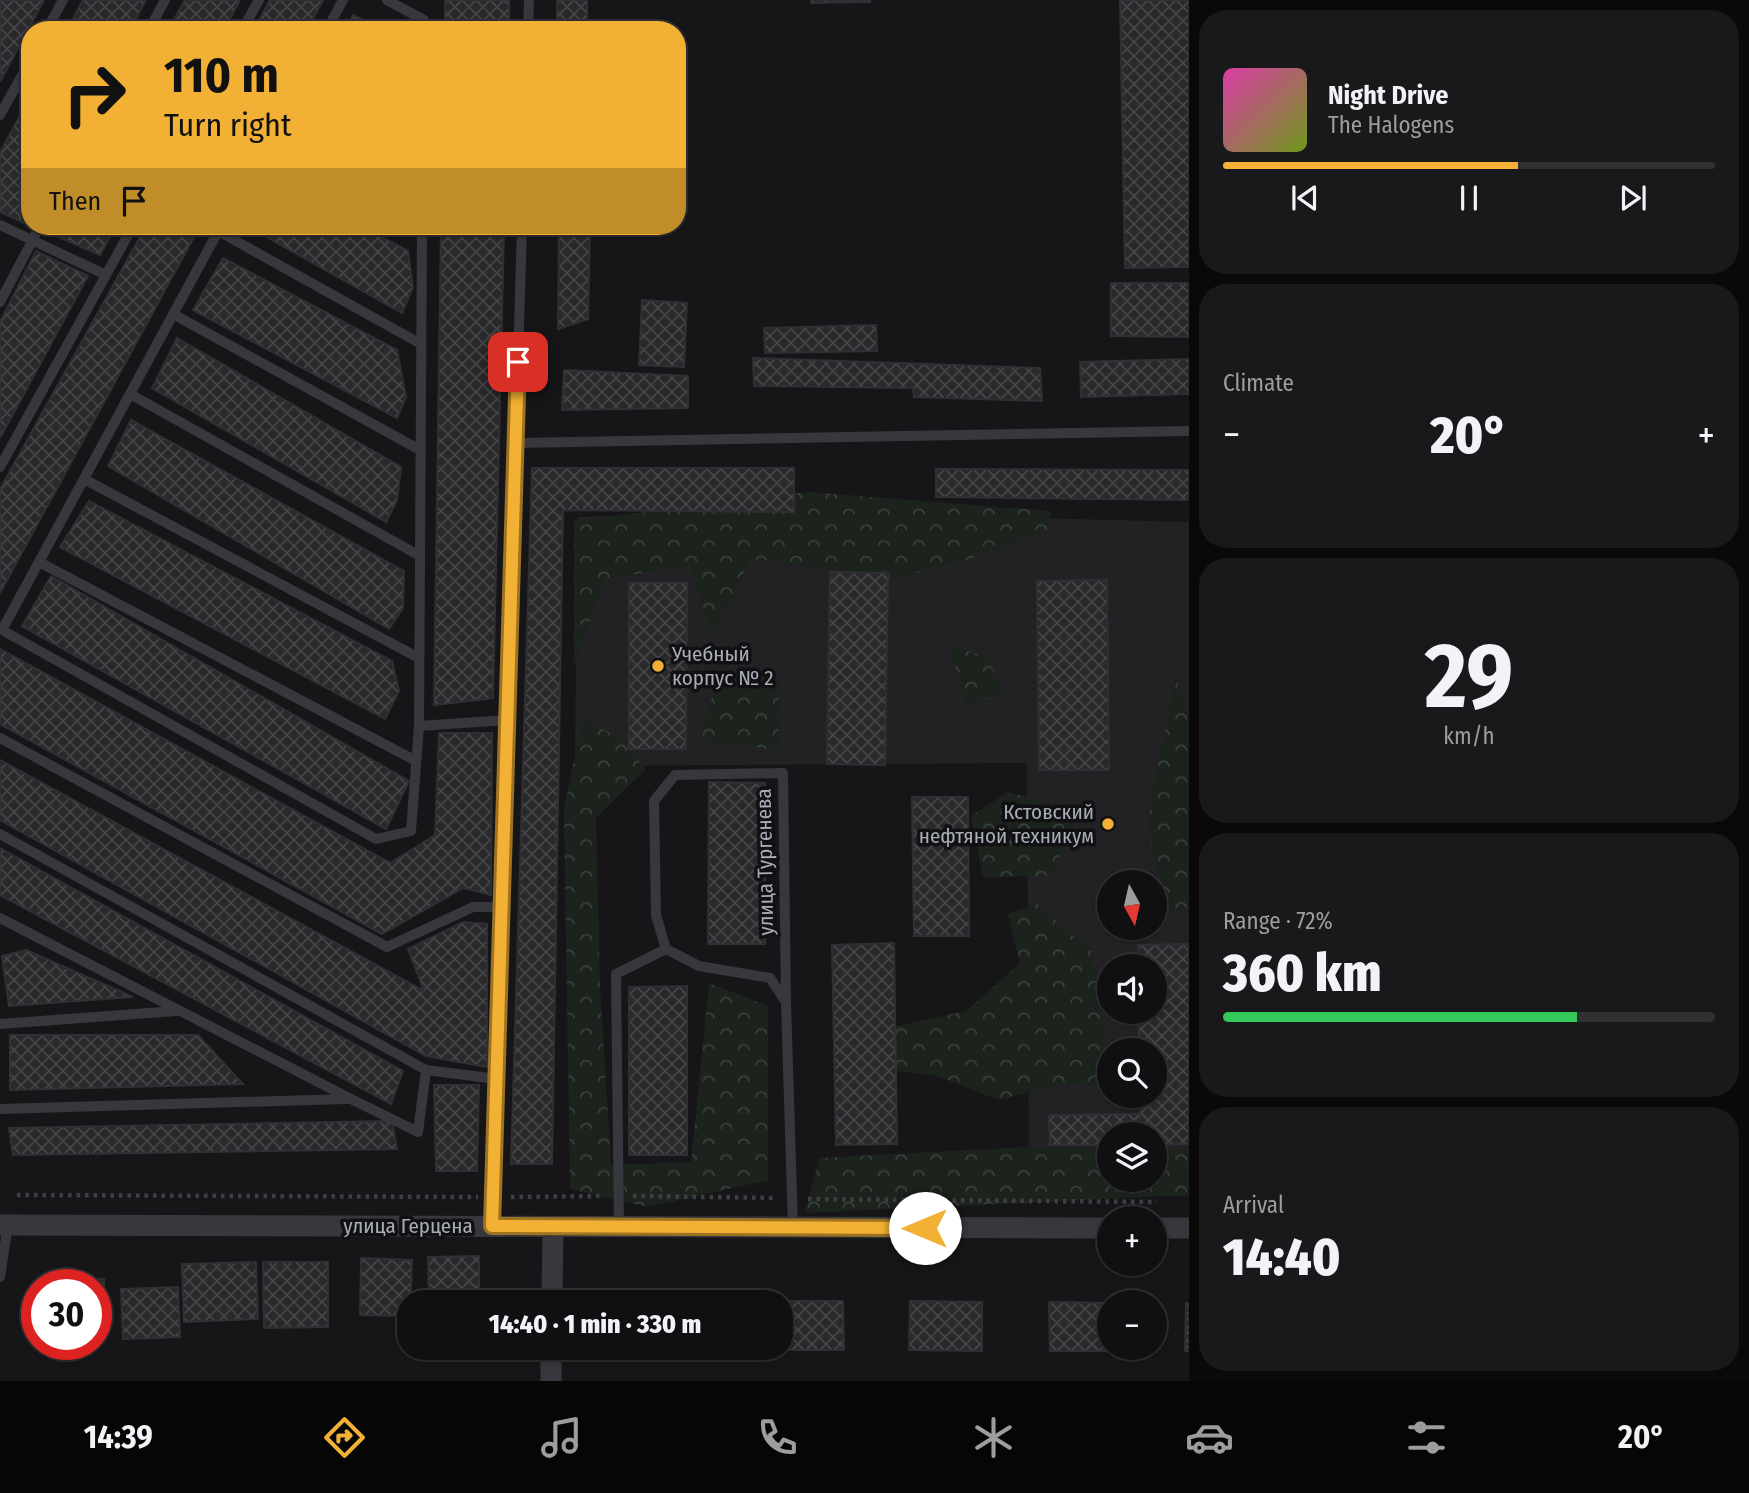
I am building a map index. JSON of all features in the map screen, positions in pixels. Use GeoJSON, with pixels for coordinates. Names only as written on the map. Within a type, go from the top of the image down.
{"type":"FeatureCollection","features":[{"type":"Feature","properties":{"kind":"street","name":"улица Герцена"},"geometry":{"type":"LineString","coordinates":[[4,1226],[1097,1228]]}},
{"type":"Feature","properties":{"kind":"street"},"geometry":{"type":"LineString","coordinates":[[552,1290],[553,1227]]}},
{"type":"Feature","properties":{"kind":"street"},"geometry":{"type":"LineString","coordinates":[[1167,1228],[1189,1228]]}},
{"type":"Feature","properties":{"kind":"street"},"geometry":{"type":"LineString","coordinates":[[551,1360],[551,1381]]}},
{"type":"Feature","properties":{"kind":"lane"},"geometry":{"type":"LineString","coordinates":[[52,21],[63,0]]}},
{"type":"Feature","properties":{"kind":"lane"},"geometry":{"type":"LineString","coordinates":[[154,21],[165,0]]}},
{"type":"Feature","properties":{"kind":"lane"},"geometry":{"type":"LineString","coordinates":[[247,21],[259,0]]}},
{"type":"Feature","properties":{"kind":"lane"},"geometry":{"type":"LineString","coordinates":[[332,21],[343,0]]}},
{"type":"Feature","properties":{"kind":"lane"},"geometry":{"type":"LineString","coordinates":[[387,0],[424,21]]}},
{"type":"Feature","properties":{"kind":"lane"},"geometry":{"type":"LineString","coordinates":[[528,21],[529,0]]}},
{"type":"Feature","properties":{"kind":"lane"},"geometry":{"type":"LineString","coordinates":[[0,116],[21,78]]}},
{"type":"Feature","properties":{"kind":"lane"},"geometry":{"type":"LineString","coordinates":[[0,225],[106,275]]}},
{"type":"Feature","properties":{"kind":"lane"},"geometry":{"type":"LineString","coordinates":[[0,302],[35,235]]}},
{"type":"Feature","properties":{"kind":"lane"},"geometry":{"type":"LineString","coordinates":[[0,467],[129,235]]}},
{"type":"Feature","properties":{"kind":"lane"},"geometry":{"type":"LineString","coordinates":[[216,235],[2,630],[376,839],[411,831],[419,726],[422,235]]}},
{"type":"Feature","properties":{"kind":"lane"},"geometry":{"type":"LineString","coordinates":[[232,235],[421,344]]}},
{"type":"Feature","properties":{"kind":"lane"},"geometry":{"type":"LineString","coordinates":[[492,1226],[522,235]]}},
{"type":"Feature","properties":{"kind":"lane"},"geometry":{"type":"LineString","coordinates":[[173,314],[421,450]]}},
{"type":"Feature","properties":{"kind":"lane"},"geometry":{"type":"LineString","coordinates":[[130,394],[420,556]]}},
{"type":"Feature","properties":{"kind":"lane"},"geometry":{"type":"LineString","coordinates":[[516,443],[1189,431]]}},
{"type":"Feature","properties":{"kind":"lane"},"geometry":{"type":"LineString","coordinates":[[84,479],[419,659]]}},
{"type":"Feature","properties":{"kind":"lane"},"geometry":{"type":"LineString","coordinates":[[39,562],[416,761]]}},
{"type":"Feature","properties":{"kind":"lane"},"geometry":{"type":"LineString","coordinates":[[419,726],[508,720]]}},
{"type":"Feature","properties":{"kind":"lane"},"geometry":{"type":"LineString","coordinates":[[0,738],[387,947],[472,907],[502,907]]}},
{"type":"Feature","properties":{"kind":"lane","name":"улица Тургенева"},"geometry":{"type":"LineString","coordinates":[[666,949],[656,915],[654,801],[675,775],[783,772],[793,1228]]}},
{"type":"Feature","properties":{"kind":"lane"},"geometry":{"type":"LineString","coordinates":[[0,834],[426,1070],[497,1079]]}},
{"type":"Feature","properties":{"kind":"lane"},"geometry":{"type":"LineString","coordinates":[[0,918],[418,1132],[426,1070]]}},
{"type":"Feature","properties":{"kind":"lane"},"geometry":{"type":"LineString","coordinates":[[620,1227],[617,974],[666,949],[699,966],[770,978],[786,1002]]}},
{"type":"Feature","properties":{"kind":"lane"},"geometry":{"type":"LineString","coordinates":[[0,1024],[178,1010]]}},
{"type":"Feature","properties":{"kind":"lane"},"geometry":{"type":"LineString","coordinates":[[0,1109],[351,1099]]}},
{"type":"Feature","properties":{"kind":"lane"},"geometry":{"type":"LineString","coordinates":[[0,1277],[4,1226]]}},
{"type":"Feature","properties":{"kind":"shaded area","name":"Кстовский нефтяной техникум"},"geometry":{"type":"Polygon","coordinates":[[[794,512],[1189,522],[1189,1194],[1029,1191],[1027,763],[575,766],[577,517],[794,512]]]}},
{"type":"Feature","properties":{"kind":"green space"},"geometry":{"type":"Polygon","coordinates":[[[808,492],[1051,511],[1049,529],[970,559],[888,580],[833,569],[751,559],[713,638],[690,567],[605,578],[574,666],[574,521],[808,492]]]}},
{"type":"Feature","properties":{"kind":"green space"},"geometry":{"type":"Polygon","coordinates":[[[948,645],[989,658],[1002,693],[967,706],[948,645]]]}},
{"type":"Feature","properties":{"kind":"green space"},"geometry":{"type":"Polygon","coordinates":[[[1175,673],[1189,716],[1189,907],[1167,912],[1167,870],[1157,870],[1147,824],[1175,673]]]}},
{"type":"Feature","properties":{"kind":"green space"},"geometry":{"type":"Polygon","coordinates":[[[778,675],[779,750],[699,740],[716,683],[778,675]]]}},
{"type":"Feature","properties":{"kind":"green space"},"geometry":{"type":"Polygon","coordinates":[[[583,718],[617,737],[646,769],[596,818],[600,985],[611,1165],[691,1162],[709,983],[768,1006],[768,1180],[648,1207],[570,1189],[564,808],[583,718]]]}},
{"type":"Feature","properties":{"kind":"green space"},"geometry":{"type":"Polygon","coordinates":[[[1008,792],[1082,812],[1050,876],[983,877],[971,816],[1008,792]]]}},
{"type":"Feature","properties":{"kind":"green space"},"geometry":{"type":"Polygon","coordinates":[[[1037,904],[1092,952],[1097,990],[1097,1024],[1101,1024],[1104,1038],[1097,1038],[1097,1086],[1065,1083],[998,1100],[938,1076],[846,1065],[843,1038],[966,1011],[1020,963],[1008,914],[1037,904]]]}},
{"type":"Feature","properties":{"kind":"green space"},"geometry":{"type":"Polygon","coordinates":[[[1026,1147],[1097,1148],[1097,1192],[1167,1192],[1167,1149],[1189,1149],[1189,1195],[805,1213],[819,1158],[1026,1147]]]}},
{"type":"Feature","properties":{"kind":"building"},"geometry":{"type":"Polygon","coordinates":[[[0,0],[44,0],[33,21],[21,21],[21,43],[0,82],[0,0]]]}},
{"type":"Feature","properties":{"kind":"building"},"geometry":{"type":"Polygon","coordinates":[[[83,0],[146,0],[135,21],[72,21],[83,0]]]}},
{"type":"Feature","properties":{"kind":"building"},"geometry":{"type":"Polygon","coordinates":[[[185,0],[240,0],[229,21],[173,21],[185,0]]]}},
{"type":"Feature","properties":{"kind":"building"},"geometry":{"type":"Polygon","coordinates":[[[270,0],[323,0],[312,21],[259,21],[270,0]]]}},
{"type":"Feature","properties":{"kind":"building"},"geometry":{"type":"Polygon","coordinates":[[[445,0],[509,0],[509,21],[445,21],[445,0]]]}},
{"type":"Feature","properties":{"kind":"building"},"geometry":{"type":"Polygon","coordinates":[[[557,0],[587,0],[587,21],[557,21],[557,0]]]}},
{"type":"Feature","properties":{"kind":"building"},"geometry":{"type":"Polygon","coordinates":[[[811,0],[870,0],[870,2],[811,3],[811,0]]]}},
{"type":"Feature","properties":{"kind":"building"},"geometry":{"type":"Polygon","coordinates":[[[1120,0],[1189,0],[1189,267],[1125,268],[1120,0]]]}},
{"type":"Feature","properties":{"kind":"building"},"geometry":{"type":"Polygon","coordinates":[[[353,15],[365,21],[350,21],[353,15]]]}},
{"type":"Feature","properties":{"kind":"building"},"geometry":{"type":"Polygon","coordinates":[[[21,114],[21,222],[0,212],[0,152],[21,114]]]}},
{"type":"Feature","properties":{"kind":"building"},"geometry":{"type":"Polygon","coordinates":[[[54,235],[111,235],[100,255],[54,235]]]}},
{"type":"Feature","properties":{"kind":"building"},"geometry":{"type":"Polygon","coordinates":[[[141,235],[195,235],[0,593],[0,489],[141,235]]]}},
{"type":"Feature","properties":{"kind":"building"},"geometry":{"type":"Polygon","coordinates":[[[263,235],[378,235],[408,251],[413,287],[402,313],[263,235]]]}},
{"type":"Feature","properties":{"kind":"building"},"geometry":{"type":"Polygon","coordinates":[[[441,235],[504,235],[493,698],[434,705],[441,235]]]}},
{"type":"Feature","properties":{"kind":"building"},"geometry":{"type":"Polygon","coordinates":[[[559,235],[590,235],[588,319],[558,329],[559,235]]]}},
{"type":"Feature","properties":{"kind":"building"},"geometry":{"type":"Polygon","coordinates":[[[36,251],[88,276],[0,438],[0,322],[36,251]]]}},
{"type":"Feature","properties":{"kind":"building"},"geometry":{"type":"Polygon","coordinates":[[[223,258],[397,350],[406,397],[397,418],[193,310],[223,258]]]}},
{"type":"Feature","properties":{"kind":"building"},"geometry":{"type":"Polygon","coordinates":[[[1111,283],[1189,283],[1189,337],[1111,336],[1111,283]]]}},
{"type":"Feature","properties":{"kind":"building"},"geometry":{"type":"Polygon","coordinates":[[[642,300],[687,303],[684,367],[639,365],[642,300]]]}},
{"type":"Feature","properties":{"kind":"building"},"geometry":{"type":"Polygon","coordinates":[[[876,325],[877,351],[765,353],[764,328],[876,325]]]}},
{"type":"Feature","properties":{"kind":"building"},"geometry":{"type":"Polygon","coordinates":[[[177,338],[401,467],[397,500],[386,522],[152,388],[177,338]]]}},
{"type":"Feature","properties":{"kind":"building"},"geometry":{"type":"Polygon","coordinates":[[[753,358],[1040,368],[1042,401],[914,397],[913,388],[754,386],[753,358]]]}},
{"type":"Feature","properties":{"kind":"building"},"geometry":{"type":"Polygon","coordinates":[[[1189,359],[1189,394],[1081,397],[1080,362],[1189,359]]]}},
{"type":"Feature","properties":{"kind":"building"},"geometry":{"type":"Polygon","coordinates":[[[564,370],[688,376],[688,408],[562,410],[564,370]]]}},
{"type":"Feature","properties":{"kind":"building"},"geometry":{"type":"Polygon","coordinates":[[[131,420],[404,571],[403,608],[389,629],[108,466],[131,420]]]}},
{"type":"Feature","properties":{"kind":"building"},"geometry":{"type":"Polygon","coordinates":[[[532,468],[794,468],[794,512],[563,510],[552,1164],[511,1164],[532,468]]]}},
{"type":"Feature","properties":{"kind":"building"},"geometry":{"type":"Polygon","coordinates":[[[936,469],[1189,470],[1189,500],[936,497],[936,469]]]}},
{"type":"Feature","properties":{"kind":"building"},"geometry":{"type":"Polygon","coordinates":[[[89,501],[392,661],[399,691],[385,719],[60,547],[89,501]]]}},
{"type":"Feature","properties":{"kind":"building"},"geometry":{"type":"Polygon","coordinates":[[[830,572],[888,573],[885,765],[827,764],[830,572]]]}},
{"type":"Feature","properties":{"kind":"building"},"geometry":{"type":"Polygon","coordinates":[[[51,576],[409,781],[386,829],[22,626],[51,576]]]}},
{"type":"Feature","properties":{"kind":"building"},"geometry":{"type":"Polygon","coordinates":[[[1107,580],[1109,770],[1039,770],[1037,581],[1107,580]]]}},
{"type":"Feature","properties":{"kind":"building","name":"Учебный корпус № 2"},"geometry":{"type":"Polygon","coordinates":[[[629,583],[687,583],[686,749],[629,749],[629,583]]]}},
{"type":"Feature","properties":{"kind":"building"},"geometry":{"type":"Polygon","coordinates":[[[0,649],[390,863],[435,835],[439,733],[492,733],[491,895],[463,888],[382,934],[0,724],[0,649]]]}},
{"type":"Feature","properties":{"kind":"building"},"geometry":{"type":"Polygon","coordinates":[[[0,760],[424,991],[408,949],[463,922],[487,924],[487,1067],[426,1056],[0,820],[0,760]]]}},
{"type":"Feature","properties":{"kind":"building"},"geometry":{"type":"Polygon","coordinates":[[[709,782],[765,783],[765,944],[708,944],[709,782]]]}},
{"type":"Feature","properties":{"kind":"building"},"geometry":{"type":"Polygon","coordinates":[[[912,797],[968,797],[969,936],[914,936],[912,797]]]}},
{"type":"Feature","properties":{"kind":"building"},"geometry":{"type":"Polygon","coordinates":[[[0,848],[403,1071],[391,1104],[0,895],[0,848]]]}},
{"type":"Feature","properties":{"kind":"building"},"geometry":{"type":"Polygon","coordinates":[[[894,943],[897,1144],[836,1145],[832,945],[894,943]]]}},
{"type":"Feature","properties":{"kind":"building"},"geometry":{"type":"Polygon","coordinates":[[[1189,944],[1189,1144],[1167,1145],[1167,1122],[1097,1122],[1097,1145],[1050,1145],[1049,1115],[1140,1114],[1140,1108],[1167,1108],[1167,1038],[1139,1038],[1139,1024],[1167,1024],[1167,954],[1138,954],[1138,945],[1189,944]]]}},
{"type":"Feature","properties":{"kind":"building"},"geometry":{"type":"Polygon","coordinates":[[[26,950],[133,997],[9,1006],[2,956],[26,950]]]}},
{"type":"Feature","properties":{"kind":"building"},"geometry":{"type":"Polygon","coordinates":[[[687,986],[687,1155],[629,1155],[629,987],[687,986]]]}},
{"type":"Feature","properties":{"kind":"building"},"geometry":{"type":"Polygon","coordinates":[[[10,1035],[198,1035],[243,1084],[10,1090],[10,1035]]]}},
{"type":"Feature","properties":{"kind":"building"},"geometry":{"type":"Polygon","coordinates":[[[434,1085],[479,1085],[477,1171],[436,1171],[434,1085]]]}},
{"type":"Feature","properties":{"kind":"building"},"geometry":{"type":"Polygon","coordinates":[[[392,1121],[397,1149],[13,1155],[9,1128],[392,1121]]]}},
{"type":"Feature","properties":{"kind":"building"},"geometry":{"type":"Polygon","coordinates":[[[479,1256],[479,1290],[429,1290],[428,1257],[479,1256]]]}},
{"type":"Feature","properties":{"kind":"building"},"geometry":{"type":"Polygon","coordinates":[[[361,1258],[412,1260],[411,1290],[397,1290],[397,1316],[360,1315],[361,1258]]]}},
{"type":"Feature","properties":{"kind":"building"},"geometry":{"type":"Polygon","coordinates":[[[256,1262],[258,1319],[184,1322],[182,1264],[256,1262]]]}},
{"type":"Feature","properties":{"kind":"building"},"geometry":{"type":"Polygon","coordinates":[[[263,1262],[328,1262],[328,1327],[264,1328],[263,1262]]]}},
{"type":"Feature","properties":{"kind":"building"},"geometry":{"type":"Polygon","coordinates":[[[178,1287],[180,1337],[123,1339],[121,1289],[178,1287]]]}},
{"type":"Feature","properties":{"kind":"building"},"geometry":{"type":"Polygon","coordinates":[[[793,1301],[843,1301],[844,1350],[793,1350],[793,1301]]]}},
{"type":"Feature","properties":{"kind":"building"},"geometry":{"type":"Polygon","coordinates":[[[910,1301],[982,1302],[982,1351],[909,1350],[910,1301]]]}},
{"type":"Feature","properties":{"kind":"building"},"geometry":{"type":"Polygon","coordinates":[[[1049,1302],[1097,1303],[1097,1351],[1050,1351],[1049,1302]]]}},
{"type":"Feature","properties":{"kind":"building"},"geometry":{"type":"Polygon","coordinates":[[[1186,1303],[1189,1303],[1189,1351],[1185,1351],[1186,1303]]]}},
{"type":"Feature","properties":{"kind":"place","name":"Учебный корпус № 2"},"geometry":{"type":"Point","coordinates":[658,666]}},
{"type":"Feature","properties":{"kind":"place","name":"Кстовский нефтяной техникум"},"geometry":{"type":"Point","coordinates":[1108,824]}},
{"type":"Feature","properties":{"kind":"route"},"geometry":{"type":"LineString","coordinates":[[518,362],[492,1226],[925,1228]]}}]}
